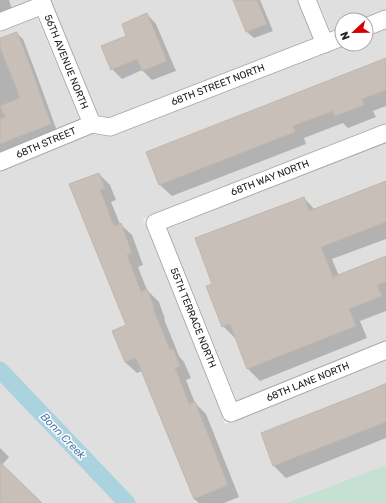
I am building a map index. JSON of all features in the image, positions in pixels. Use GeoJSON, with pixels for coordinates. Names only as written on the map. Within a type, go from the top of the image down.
{"type":"FeatureCollection","features":[{"type":"Feature","properties":{"kind":"street"},"geometry":{"type":"LineString","coordinates":[[307,0],[325,44]]}},
{"type":"Feature","properties":{"kind":"street"},"geometry":{"type":"LineString","coordinates":[[0,22],[42,3]]}},
{"type":"Feature","properties":{"kind":"street","name":"56TH AVENUE NORTH"},"geometry":{"type":"LineString","coordinates":[[42,3],[92,124]]}},
{"type":"Feature","properties":{"kind":"street"},"geometry":{"type":"LineString","coordinates":[[374,24],[386,19]]}},
{"type":"Feature","properties":{"kind":"street","name":"68TH STREET NORTH"},"geometry":{"type":"LineString","coordinates":[[92,124],[110,127],[334,40]]}},
{"type":"Feature","properties":{"kind":"street","name":"68TH STREET"},"geometry":{"type":"LineString","coordinates":[[0,162],[92,124]]}},
{"type":"Feature","properties":{"kind":"street","name":"68TH WAY NORTH"},"geometry":{"type":"LineString","coordinates":[[155,223],[386,133]]}},
{"type":"Feature","properties":{"kind":"street","name":"55TH TERRACE NORTH"},"geometry":{"type":"LineString","coordinates":[[155,223],[231,413]]}},
{"type":"Feature","properties":{"kind":"street","name":"68TH LANE NORTH"},"geometry":{"type":"LineString","coordinates":[[231,413],[386,350]]}},
{"type":"Feature","properties":{"kind":"shaded area"},"geometry":{"type":"Polygon","coordinates":[[[0,0],[31,0],[31,1],[0,13],[0,0]]]}},
{"type":"Feature","properties":{"kind":"shaded area"},"geometry":{"type":"Polygon","coordinates":[[[51,0],[297,0],[313,39],[110,118],[99,116],[51,0]]]}},
{"type":"Feature","properties":{"kind":"shaded area"},"geometry":{"type":"Polygon","coordinates":[[[318,0],[386,0],[386,10],[374,15],[374,12],[334,12],[334,31],[331,32],[318,0]]]}},
{"type":"Feature","properties":{"kind":"shaded area"},"geometry":{"type":"Polygon","coordinates":[[[37,17],[80,120],[0,153],[0,32],[37,17]]]}},
{"type":"Feature","properties":{"kind":"shaded area"},"geometry":{"type":"Polygon","coordinates":[[[386,28],[386,123],[143,219],[225,424],[386,359],[386,465],[286,503],[0,503],[0,172],[93,133],[113,135],[334,49],[334,52],[374,52],[374,33],[386,28]]]}},
{"type":"Feature","properties":{"kind":"shaded area"},"geometry":{"type":"Polygon","coordinates":[[[386,142],[386,341],[237,401],[167,228],[386,142]]]}},
{"type":"Feature","properties":{"kind":"green space"},"geometry":{"type":"Polygon","coordinates":[[[386,465],[386,503],[286,503],[386,465]]]}},
{"type":"Feature","properties":{"kind":"building"},"geometry":{"type":"Polygon","coordinates":[[[233,0],[257,0],[267,24],[246,32],[233,0]]]}},
{"type":"Feature","properties":{"kind":"building"},"geometry":{"type":"Polygon","coordinates":[[[147,13],[167,61],[142,71],[137,59],[111,70],[101,46],[126,36],[122,24],[147,13]]]}},
{"type":"Feature","properties":{"kind":"building"},"geometry":{"type":"Polygon","coordinates":[[[17,32],[51,124],[0,144],[0,119],[5,117],[0,106],[20,98],[0,47],[0,38],[17,32]]]}},
{"type":"Feature","properties":{"kind":"building"},"geometry":{"type":"Polygon","coordinates":[[[386,58],[386,90],[362,99],[364,105],[335,116],[333,111],[293,126],[295,132],[159,185],[146,152],[386,58]]]}},
{"type":"Feature","properties":{"kind":"building"},"geometry":{"type":"Polygon","coordinates":[[[99,173],[105,188],[100,190],[114,226],[121,223],[132,253],[127,255],[141,292],[147,289],[170,350],[173,349],[180,366],[175,368],[189,404],[195,402],[228,485],[194,499],[136,358],[125,362],[112,331],[126,325],[69,184],[99,173]]]}},
{"type":"Feature","properties":{"kind":"building"},"geometry":{"type":"Polygon","coordinates":[[[386,181],[386,222],[321,247],[333,277],[386,256],[386,282],[377,285],[382,296],[349,309],[356,326],[247,369],[230,324],[222,327],[206,286],[212,284],[195,238],[304,197],[309,211],[386,181]]]}},
{"type":"Feature","properties":{"kind":"building"},"geometry":{"type":"Polygon","coordinates":[[[386,384],[386,422],[273,466],[261,433],[386,384]]]}},
{"type":"Feature","properties":{"kind":"building"},"geometry":{"type":"Polygon","coordinates":[[[0,462],[42,503],[0,503],[0,462]]]}},
{"type":"Feature","properties":{"kind":"waterway","name":"Bonn Creek"},"geometry":{"type":"LineString","coordinates":[[0,370],[127,503]]}}]}
